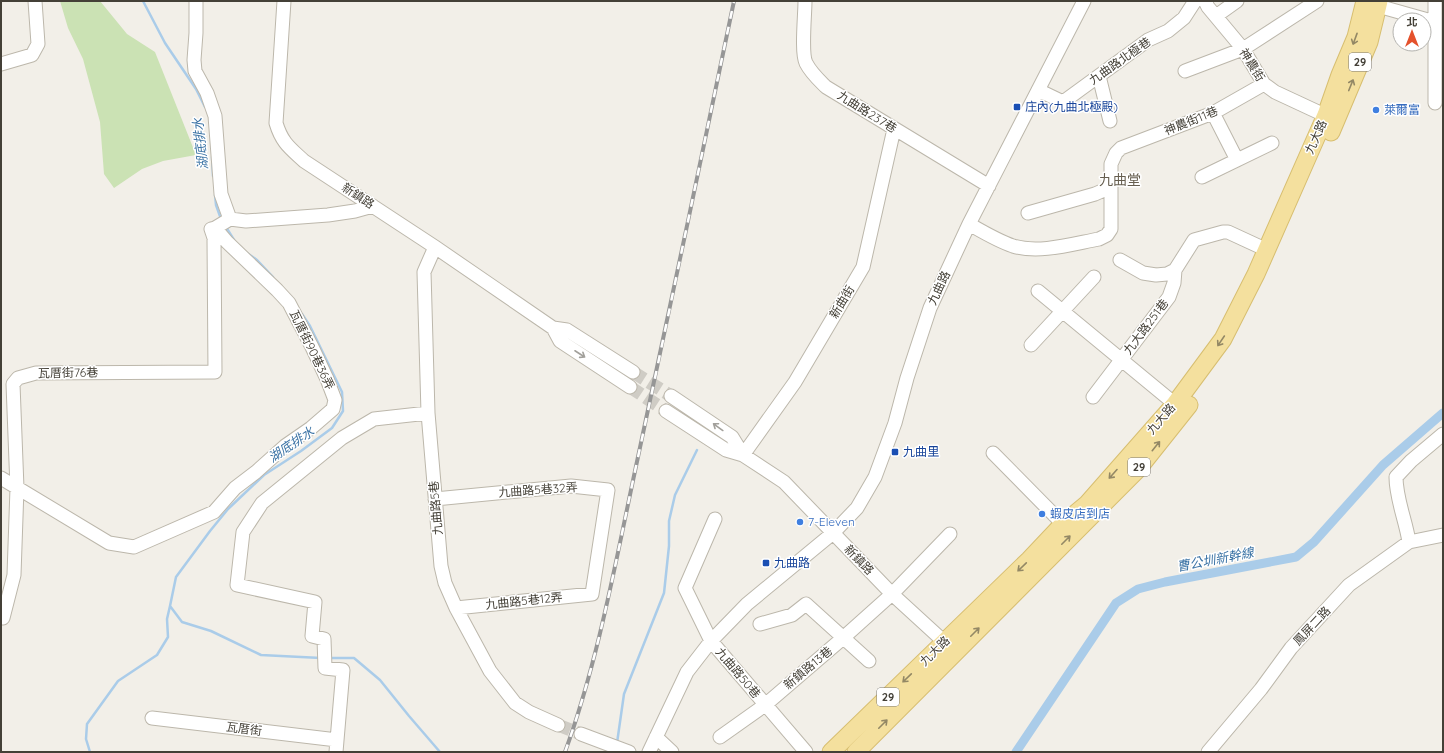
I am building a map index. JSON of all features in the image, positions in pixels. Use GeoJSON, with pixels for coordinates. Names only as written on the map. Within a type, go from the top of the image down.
{"type":"FeatureCollection","features":[{"type":"Feature","properties":{"kind":"main road","name":"九大路"},"geometry":{"type":"LineString","coordinates":[[831,752],[950,646],[1138,469],[1234,345],[1277,254],[1331,118],[1340,75],[1356,37],[1374,3]]}},
{"type":"Feature","properties":{"kind":"main road","name":"九大路"},"geometry":{"type":"LineString","coordinates":[[856,752],[1029,560],[1063,524],[1087,504],[1175,404],[1223,339],[1331,118]]}},
{"type":"Feature","properties":{"kind":"street"},"geometry":{"type":"LineString","coordinates":[[1,64],[32,55],[38,44],[35,1]]}},
{"type":"Feature","properties":{"kind":"street"},"geometry":{"type":"LineString","coordinates":[[196,1],[197,10],[194,66],[195,71],[207,93],[215,116],[221,194],[230,219]]}},
{"type":"Feature","properties":{"kind":"street","name":"新鎮路"},"geometry":{"type":"LineString","coordinates":[[284,1],[276,99],[276,123],[279,135],[285,144],[304,161],[435,247],[553,328],[567,330],[633,372]]}},
{"type":"Feature","properties":{"kind":"street","name":"九曲路237巷"},"geometry":{"type":"LineString","coordinates":[[805,1],[804,53],[806,62],[811,71],[826,87],[989,186]]}},
{"type":"Feature","properties":{"kind":"street","name":"九曲路"},"geometry":{"type":"LineString","coordinates":[[649,752],[687,672],[710,641],[747,604],[833,533],[857,508],[875,476],[895,423],[907,378],[930,308],[969,224],[1084,1]]}},
{"type":"Feature","properties":{"kind":"street","name":"九曲路北極巷"},"geometry":{"type":"LineString","coordinates":[[1038,90],[1063,102],[1148,40],[1168,31],[1184,18],[1195,1]]}},
{"type":"Feature","properties":{"kind":"street","name":"神農街"},"geometry":{"type":"LineString","coordinates":[[1205,1],[1243,49],[1264,84],[1275,92],[1331,118]]}},
{"type":"Feature","properties":{"kind":"street"},"geometry":{"type":"LineString","coordinates":[[1216,16],[1237,1]]}},
{"type":"Feature","properties":{"kind":"street"},"geometry":{"type":"LineString","coordinates":[[1185,71],[1243,49],[1317,1]]}},
{"type":"Feature","properties":{"kind":"street"},"geometry":{"type":"LineString","coordinates":[[1435,1],[1435,103]]}},
{"type":"Feature","properties":{"kind":"street"},"geometry":{"type":"LineString","coordinates":[[1374,3],[1435,22]]}},
{"type":"Feature","properties":{"kind":"street"},"geometry":{"type":"LineString","coordinates":[[1099,76],[1110,121]]}},
{"type":"Feature","properties":{"kind":"street","name":"神農街11巷"},"geometry":{"type":"LineString","coordinates":[[1111,187],[1111,164],[1116,153],[1121,148],[1213,113],[1264,84]]}},
{"type":"Feature","properties":{"kind":"street"},"geometry":{"type":"LineString","coordinates":[[1213,113],[1237,160]]}},
{"type":"Feature","properties":{"kind":"street","name":"新曲街"},"geometry":{"type":"LineString","coordinates":[[743,455],[795,382],[863,267],[894,129]]}},
{"type":"Feature","properties":{"kind":"street"},"geometry":{"type":"LineString","coordinates":[[1202,177],[1272,143]]}},
{"type":"Feature","properties":{"kind":"street"},"geometry":{"type":"LineString","coordinates":[[969,224],[1006,243],[1025,249],[1038,250],[1099,239],[1107,235],[1111,229],[1111,187],[1095,194],[1028,213]]}},
{"type":"Feature","properties":{"kind":"street"},"geometry":{"type":"LineString","coordinates":[[215,228],[230,219],[246,221],[328,215],[356,211],[373,206]]}},
{"type":"Feature","properties":{"kind":"street","name":"瓦厝街90巷36弄"},"geometry":{"type":"LineString","coordinates":[[1,478],[109,543],[134,547],[214,512],[235,488],[256,472],[285,446],[311,428],[333,409],[334,400],[327,379],[289,303],[256,268],[227,242],[215,228]]}},
{"type":"Feature","properties":{"kind":"street","name":"瓦厝街76巷"},"geometry":{"type":"LineString","coordinates":[[2,620],[14,575],[18,488],[13,384],[18,378],[36,373],[215,372],[214,238],[211,229],[215,228]]}},
{"type":"Feature","properties":{"kind":"street"},"geometry":{"type":"LineString","coordinates":[[1120,260],[1143,273],[1156,275],[1175,270],[1194,240],[1223,232],[1228,232],[1267,250]]}},
{"type":"Feature","properties":{"kind":"street","name":"九曲路5巷"},"geometry":{"type":"LineString","coordinates":[[435,247],[424,272],[428,413],[441,566],[444,583],[490,671],[515,703],[529,712],[558,726]]}},
{"type":"Feature","properties":{"kind":"street","name":"九大路251巷"},"geometry":{"type":"LineString","coordinates":[[1093,397],[1169,296],[1174,284],[1175,270]]}},
{"type":"Feature","properties":{"kind":"street"},"geometry":{"type":"LineString","coordinates":[[1031,345],[1094,277]]}},
{"type":"Feature","properties":{"kind":"street","name":"九大路251巷"},"geometry":{"type":"LineString","coordinates":[[1038,291],[1175,404]]}},
{"type":"Feature","properties":{"kind":"street","name":"新鎮路"},"geometry":{"type":"LineString","coordinates":[[553,328],[560,341],[630,387]]}},
{"type":"Feature","properties":{"kind":"street","name":"新鎮路"},"geometry":{"type":"LineString","coordinates":[[671,396],[732,437],[743,455]]}},
{"type":"Feature","properties":{"kind":"street","name":"新鎮路"},"geometry":{"type":"LineString","coordinates":[[666,410],[726,450],[743,455],[784,482],[892,594],[950,646]]}},
{"type":"Feature","properties":{"kind":"street","name":"瓦厝街"},"geometry":{"type":"LineString","coordinates":[[152,718],[336,746],[343,670],[325,668],[324,639],[312,636],[315,602],[237,585],[243,532],[262,503],[342,438],[374,419],[428,413]]}},
{"type":"Feature","properties":{"kind":"street"},"geometry":{"type":"LineString","coordinates":[[1409,542],[1407,528],[1396,487],[1396,477],[1411,461],[1443,434]]}},
{"type":"Feature","properties":{"kind":"street"},"geometry":{"type":"LineString","coordinates":[[994,453],[1063,524]]}},
{"type":"Feature","properties":{"kind":"street","name":"九曲路5巷32弄"},"geometry":{"type":"LineString","coordinates":[[435,499],[571,486],[608,490],[592,594]]}},
{"type":"Feature","properties":{"kind":"street","name":"九曲路50巷"},"geometry":{"type":"LineString","coordinates":[[715,519],[685,588],[710,641],[806,752]]}},
{"type":"Feature","properties":{"kind":"street","name":"新鎮路13巷"},"geometry":{"type":"LineString","coordinates":[[720,737],[765,705],[843,638],[892,594],[950,534]]}},
{"type":"Feature","properties":{"kind":"street","name":"鳳屏二路"},"geometry":{"type":"LineString","coordinates":[[1208,752],[1261,689],[1291,648],[1350,585],[1409,542],[1443,535]]}},
{"type":"Feature","properties":{"kind":"street","name":"九曲路5巷12弄"},"geometry":{"type":"LineString","coordinates":[[456,608],[592,594]]}},
{"type":"Feature","properties":{"kind":"street"},"geometry":{"type":"LineString","coordinates":[[760,624],[792,615],[806,604],[869,661]]}},
{"type":"Feature","properties":{"kind":"street"},"geometry":{"type":"LineString","coordinates":[[581,734],[620,749]]}},
{"type":"Feature","properties":{"kind":"street"},"geometry":{"type":"LineString","coordinates":[[656,737],[672,752]]}},
{"type":"Feature","properties":{"kind":"green space"},"geometry":{"type":"Polygon","coordinates":[[[60,1],[100,1],[127,34],[155,52],[196,155],[163,161],[142,169],[114,188],[104,174],[100,122],[83,59],[68,28],[60,1]]]}},
{"type":"Feature","properties":{"kind":"waterway","name":"湖底排水"},"geometry":{"type":"LineString","coordinates":[[143,1],[165,43],[196,89],[205,107]]}},
{"type":"Feature","properties":{"kind":"waterway","name":"湖底排水"},"geometry":{"type":"LineString","coordinates":[[212,157],[213,176]]}},
{"type":"Feature","properties":{"kind":"waterway","name":"湖底排水"},"geometry":{"type":"LineString","coordinates":[[215,195],[216,205],[221,219]]}},
{"type":"Feature","properties":{"kind":"waterway","name":"湖底排水"},"geometry":{"type":"LineString","coordinates":[[226,227],[234,240]]}},
{"type":"Feature","properties":{"kind":"waterway","name":"湖底排水"},"geometry":{"type":"LineString","coordinates":[[247,253],[257,260],[273,277]]}},
{"type":"Feature","properties":{"kind":"waterway","name":"湖底排水"},"geometry":{"type":"LineString","coordinates":[[302,314],[310,326],[342,392],[343,411],[332,428],[301,451],[264,475],[228,509],[176,577],[170,606],[182,622],[211,631],[261,655],[321,658]]}},
{"type":"Feature","properties":{"kind":"waterway","name":"曹公圳新幹線"},"geometry":{"type":"LineString","coordinates":[[1016,752],[1116,603],[1138,589],[1165,582],[1296,557],[1314,542],[1383,465],[1443,413]]}},
{"type":"Feature","properties":{"kind":"waterway"},"geometry":{"type":"LineString","coordinates":[[617,743],[624,694],[664,593],[669,546],[669,521],[675,495],[697,450]]}},
{"type":"Feature","properties":{"kind":"waterway"},"geometry":{"type":"LineString","coordinates":[[90,752],[86,739],[87,724],[118,681],[157,655],[168,637],[167,619],[170,606]]}},
{"type":"Feature","properties":{"kind":"waterway","name":"湖底排水"},"geometry":{"type":"LineString","coordinates":[[328,658],[354,658],[380,680],[440,752]]}},
{"type":"Feature","properties":{"kind":"tunnel"},"geometry":{"type":"LineString","coordinates":[[633,372],[671,396]]}},
{"type":"Feature","properties":{"kind":"tunnel"},"geometry":{"type":"LineString","coordinates":[[630,387],[666,411]]}},
{"type":"Feature","properties":{"kind":"tunnel"},"geometry":{"type":"LineString","coordinates":[[558,725],[581,734]]}},
{"type":"Feature","properties":{"kind":"railway"},"geometry":{"type":"LineString","coordinates":[[565,752],[577,718],[605,613],[734,1]]}},
{"type":"Feature","properties":{"kind":"place","name":"庄內(九曲北極殿)"},"geometry":{"type":"Point","coordinates":[1017,107]}},
{"type":"Feature","properties":{"kind":"place","name":"萊爾富"},"geometry":{"type":"Point","coordinates":[1376,110]}},
{"type":"Feature","properties":{"kind":"place","name":"九曲里"},"geometry":{"type":"Point","coordinates":[895,452]}},
{"type":"Feature","properties":{"kind":"place","name":"蝦皮店到店"},"geometry":{"type":"Point","coordinates":[1042,514]}},
{"type":"Feature","properties":{"kind":"place","name":"7-Eleven"},"geometry":{"type":"Point","coordinates":[800,522]}},
{"type":"Feature","properties":{"kind":"place","name":"九曲路"},"geometry":{"type":"Point","coordinates":[766,563]}},
{"type":"Feature","properties":{"kind":"district","name":"九曲堂"},"geometry":{"type":"Point","coordinates":[1120,180]}}]}
